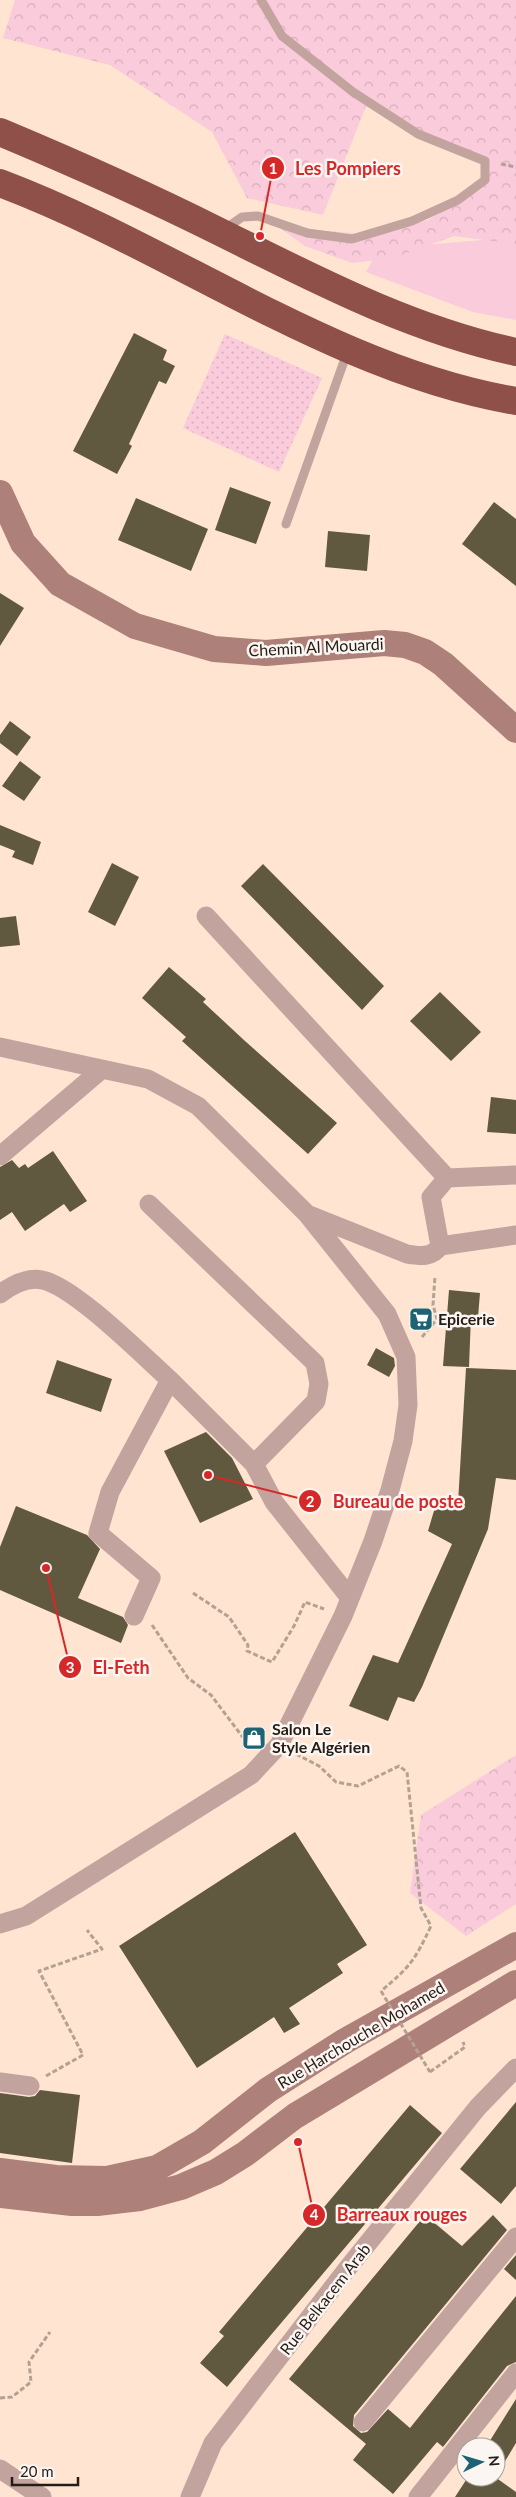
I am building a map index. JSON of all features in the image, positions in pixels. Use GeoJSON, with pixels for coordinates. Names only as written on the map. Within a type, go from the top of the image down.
{"type":"FeatureCollection","features":[{"type":"Feature","properties":{"kind":"highway"},"geometry":{"type":"LineString","coordinates":[[0,132],[92,171],[373,307],[411,322],[488,346],[516,352]]}},
{"type":"Feature","properties":{"kind":"highway"},"geometry":{"type":"LineString","coordinates":[[0,183],[93,222],[284,318],[349,348],[424,378],[487,396],[516,401]]}},
{"type":"Feature","properties":{"kind":"street","name":"Chemin Al Mouardi"},"geometry":{"type":"LineString","coordinates":[[0,493],[23,543],[60,584],[135,626],[214,649],[266,653],[384,643],[405,645],[426,652],[443,664],[516,730]]}},
{"type":"Feature","properties":{"kind":"street"},"geometry":{"type":"LineString","coordinates":[[206,916],[447,1178]]}},
{"type":"Feature","properties":{"kind":"street"},"geometry":{"type":"LineString","coordinates":[[0,1047],[148,1079],[198,1106],[307,1214],[387,1314],[406,1357],[408,1405],[403,1441],[390,1490],[350,1598],[279,1745],[251,1775],[26,1916],[0,1924]]}},
{"type":"Feature","properties":{"kind":"street"},"geometry":{"type":"LineString","coordinates":[[0,1156],[101,1070]]}},
{"type":"Feature","properties":{"kind":"street"},"geometry":{"type":"LineString","coordinates":[[307,1214],[407,1254],[424,1256],[436,1252],[440,1246],[431,1197],[447,1178],[516,1175]]}},
{"type":"Feature","properties":{"kind":"street"},"geometry":{"type":"LineString","coordinates":[[149,1204],[315,1363],[319,1384],[316,1402],[254,1464]]}},
{"type":"Feature","properties":{"kind":"street"},"geometry":{"type":"LineString","coordinates":[[440,1246],[516,1235]]}},
{"type":"Feature","properties":{"kind":"street"},"geometry":{"type":"LineString","coordinates":[[0,1294],[15,1283],[42,1280],[67,1290],[170,1380],[254,1464],[274,1502],[350,1598]]}},
{"type":"Feature","properties":{"kind":"street"},"geometry":{"type":"LineString","coordinates":[[136,1611],[151,1578],[98,1532],[110,1492],[170,1380]]}},
{"type":"Feature","properties":{"kind":"street","name":"Rue Harchouche Mohamed"},"geometry":{"type":"LineString","coordinates":[[136,2187],[157,2168],[180,2157],[268,2090],[345,2041],[516,1945]]}},
{"type":"Feature","properties":{"kind":"street"},"geometry":{"type":"LineString","coordinates":[[0,2171],[136,2187],[181,2187],[216,2172],[245,2154],[296,2116],[516,1983]]}},
{"type":"Feature","properties":{"kind":"street","name":"Rue Belkacem Arab"},"geometry":{"type":"LineString","coordinates":[[190,2497],[213,2444],[225,2428],[347,2269],[478,2107],[516,2068]]}},
{"type":"Feature","properties":{"kind":"street"},"geometry":{"type":"LineString","coordinates":[[0,2082],[30,2086]]}},
{"type":"Feature","properties":{"kind":"street"},"geometry":{"type":"LineString","coordinates":[[0,2195],[72,2203],[121,2201],[136,2187]]}},
{"type":"Feature","properties":{"kind":"street"},"geometry":{"type":"LineString","coordinates":[[363,2422],[516,2237]]}},
{"type":"Feature","properties":{"kind":"street"},"geometry":{"type":"LineString","coordinates":[[418,2497],[516,2373]]}},
{"type":"Feature","properties":{"kind":"street"},"geometry":{"type":"LineString","coordinates":[[0,2469],[42,2497]]}},
{"type":"Feature","properties":{"kind":"lane"},"geometry":{"type":"LineString","coordinates":[[220,232],[242,218],[258,216],[307,233],[352,239],[412,221],[458,200],[485,180],[486,161],[418,134],[354,92],[282,36],[261,0]]}},
{"type":"Feature","properties":{"kind":"lane"},"geometry":{"type":"LineString","coordinates":[[286,524],[349,348]]}},
{"type":"Feature","properties":{"kind":"path"},"geometry":{"type":"LineString","coordinates":[[422,1337],[437,1318],[433,1305],[435,1276]]}},
{"type":"Feature","properties":{"kind":"path"},"geometry":{"type":"LineString","coordinates":[[193,1593],[229,1617],[248,1645],[247,1651],[272,1662],[294,1626],[304,1602]]}},
{"type":"Feature","properties":{"kind":"path"},"geometry":{"type":"LineString","coordinates":[[136,1611],[188,1678],[211,1695],[253,1751]]}},
{"type":"Feature","properties":{"kind":"path"},"geometry":{"type":"LineString","coordinates":[[319,1766],[336,1782],[358,1786],[399,1766],[407,1772],[421,1908],[431,1926],[408,1969],[381,1991],[430,2072],[465,2047]]}},
{"type":"Feature","properties":{"kind":"path"},"geometry":{"type":"LineString","coordinates":[[30,2086],[83,2054],[39,1970],[102,1949],[87,1930]]}},
{"type":"Feature","properties":{"kind":"path"},"geometry":{"type":"LineString","coordinates":[[0,2398],[12,2397],[31,2382],[29,2362],[50,2332]]}},
{"type":"Feature","properties":{"kind":"green space"},"geometry":{"type":"Polygon","coordinates":[[[15,0],[516,0],[516,244],[454,236],[393,258],[352,263],[305,246],[272,222],[273,217],[313,230],[378,235],[428,220],[482,187],[490,167],[366,106],[323,215],[247,198],[212,132],[110,65],[3,38],[15,0]]]}},
{"type":"Feature","properties":{"kind":"green space"},"geometry":{"type":"Polygon","coordinates":[[[516,237],[516,320],[473,312],[366,272],[379,249],[516,237]]]}},
{"type":"Feature","properties":{"kind":"green space"},"geometry":{"type":"Polygon","coordinates":[[[225,334],[322,378],[279,472],[183,428],[225,334]]]}},
{"type":"Feature","properties":{"kind":"green space"},"geometry":{"type":"Polygon","coordinates":[[[516,1755],[516,1904],[466,1936],[410,1893],[421,1815],[516,1755]]]}},
{"type":"Feature","properties":{"kind":"building"},"geometry":{"type":"Polygon","coordinates":[[[134,333],[167,350],[163,360],[175,366],[166,384],[159,381],[129,444],[132,446],[117,474],[73,451],[134,333]]]}},
{"type":"Feature","properties":{"kind":"building"},"geometry":{"type":"Polygon","coordinates":[[[230,487],[271,502],[256,544],[215,530],[230,487]]]}},
{"type":"Feature","properties":{"kind":"building"},"geometry":{"type":"Polygon","coordinates":[[[136,498],[208,529],[191,571],[118,540],[136,498]]]}},
{"type":"Feature","properties":{"kind":"building"},"geometry":{"type":"Polygon","coordinates":[[[494,502],[516,519],[516,586],[462,544],[494,502]]]}},
{"type":"Feature","properties":{"kind":"building"},"geometry":{"type":"Polygon","coordinates":[[[328,531],[370,535],[367,571],[325,567],[328,531]]]}},
{"type":"Feature","properties":{"kind":"building"},"geometry":{"type":"Polygon","coordinates":[[[0,593],[24,608],[0,646],[0,593]]]}},
{"type":"Feature","properties":{"kind":"building"},"geometry":{"type":"Polygon","coordinates":[[[10,721],[31,737],[17,756],[0,743],[0,735],[10,721]]]}},
{"type":"Feature","properties":{"kind":"building"},"geometry":{"type":"Polygon","coordinates":[[[20,761],[41,777],[24,801],[2,786],[20,761]]]}},
{"type":"Feature","properties":{"kind":"building"},"geometry":{"type":"Polygon","coordinates":[[[0,825],[41,842],[33,865],[12,857],[15,851],[0,845],[0,825]]]}},
{"type":"Feature","properties":{"kind":"building"},"geometry":{"type":"Polygon","coordinates":[[[112,863],[139,877],[115,926],[88,912],[112,863]]]}},
{"type":"Feature","properties":{"kind":"building"},"geometry":{"type":"Polygon","coordinates":[[[263,864],[384,986],[362,1010],[241,886],[263,864]]]}},
{"type":"Feature","properties":{"kind":"building"},"geometry":{"type":"Polygon","coordinates":[[[16,916],[20,945],[0,947],[0,918],[16,916]]]}},
{"type":"Feature","properties":{"kind":"building"},"geometry":{"type":"Polygon","coordinates":[[[169,967],[206,999],[203,1002],[245,1041],[337,1123],[308,1154],[182,1041],[186,1037],[142,998],[169,967]]]}},
{"type":"Feature","properties":{"kind":"building"},"geometry":{"type":"Polygon","coordinates":[[[440,992],[481,1032],[451,1061],[410,1021],[440,992]]]}},
{"type":"Feature","properties":{"kind":"building"},"geometry":{"type":"Polygon","coordinates":[[[491,1097],[516,1100],[516,1134],[487,1132],[491,1097]]]}},
{"type":"Feature","properties":{"kind":"building"},"geometry":{"type":"Polygon","coordinates":[[[53,1151],[87,1201],[70,1212],[64,1204],[25,1231],[12,1212],[0,1220],[0,1167],[12,1160],[19,1168],[25,1164],[28,1168],[53,1151]]]}},
{"type":"Feature","properties":{"kind":"building"},"geometry":{"type":"Polygon","coordinates":[[[449,1290],[480,1293],[478,1317],[471,1316],[469,1367],[443,1366],[449,1290]]]}},
{"type":"Feature","properties":{"kind":"building"},"geometry":{"type":"Polygon","coordinates":[[[376,1348],[394,1358],[395,1366],[389,1377],[367,1365],[376,1348]]]}},
{"type":"Feature","properties":{"kind":"building"},"geometry":{"type":"Polygon","coordinates":[[[57,1360],[112,1379],[101,1412],[46,1393],[57,1360]]]}},
{"type":"Feature","properties":{"kind":"building"},"geometry":{"type":"Polygon","coordinates":[[[466,1368],[516,1370],[516,1480],[496,1478],[488,1529],[422,1687],[414,1702],[398,1697],[388,1721],[349,1706],[373,1655],[398,1663],[452,1544],[428,1531],[436,1504],[458,1503],[466,1368]]]}},
{"type":"Feature","properties":{"kind":"building"},"geometry":{"type":"Polygon","coordinates":[[[206,1432],[232,1458],[253,1499],[200,1523],[164,1451],[206,1432]]]}},
{"type":"Feature","properties":{"kind":"building"},"geometry":{"type":"Polygon","coordinates":[[[16,1506],[87,1535],[100,1549],[78,1598],[123,1617],[128,1625],[121,1643],[0,1590],[0,1547],[16,1506]]]}},
{"type":"Feature","properties":{"kind":"building"},"geometry":{"type":"Polygon","coordinates":[[[295,1832],[367,1945],[337,1964],[343,1973],[289,2008],[300,2024],[284,2033],[274,2017],[197,2068],[119,1946],[295,1832]]]}},
{"type":"Feature","properties":{"kind":"building"},"geometry":{"type":"Polygon","coordinates":[[[40,2090],[80,2095],[72,2163],[0,2153],[0,2093],[29,2097],[35,2096],[40,2090]]]}},
{"type":"Feature","properties":{"kind":"building"},"geometry":{"type":"Polygon","coordinates":[[[516,2102],[516,2186],[501,2204],[460,2169],[516,2102]]]}},
{"type":"Feature","properties":{"kind":"building"},"geometry":{"type":"Polygon","coordinates":[[[410,2105],[442,2133],[227,2387],[200,2363],[224,2336],[219,2332],[410,2105]]]}},
{"type":"Feature","properties":{"kind":"building"},"geometry":{"type":"Polygon","coordinates":[[[425,2215],[462,2246],[493,2215],[507,2230],[354,2415],[353,2426],[361,2433],[367,2432],[388,2409],[410,2428],[516,2296],[516,2362],[507,2366],[443,2447],[437,2442],[393,2494],[353,2460],[366,2444],[289,2379],[425,2215]]]}},
{"type":"Feature","properties":{"kind":"building"},"geometry":{"type":"Polygon","coordinates":[[[516,2255],[516,2280],[504,2269],[516,2255]]]}},
{"type":"Feature","properties":{"kind":"building"},"geometry":{"type":"Polygon","coordinates":[[[516,2399],[516,2443],[506,2460],[506,2437],[492,2437],[516,2399]]]}},
{"type":"Feature","properties":{"kind":"building"},"geometry":{"type":"Polygon","coordinates":[[[506,2485],[516,2492],[516,2497],[455,2497],[462,2487],[506,2487],[506,2485]]]}},
{"type":"Feature","properties":{"kind":"place","name":"Les Pompiers"},"geometry":{"type":"Point","coordinates":[260,236]}},
{"type":"Feature","properties":{"kind":"place","name":"Epicerie"},"geometry":{"type":"Point","coordinates":[421,1319]}},
{"type":"Feature","properties":{"kind":"place","name":"Bureau de poste"},"geometry":{"type":"Point","coordinates":[208,1475]}},
{"type":"Feature","properties":{"kind":"place","name":"El-Feth"},"geometry":{"type":"Point","coordinates":[46,1568]}},
{"type":"Feature","properties":{"kind":"place","name":"Salon Le Style Algérien"},"geometry":{"type":"Point","coordinates":[254,1738]}},
{"type":"Feature","properties":{"kind":"place","name":"Barreaux rouges"},"geometry":{"type":"Point","coordinates":[298,2142]}}]}
